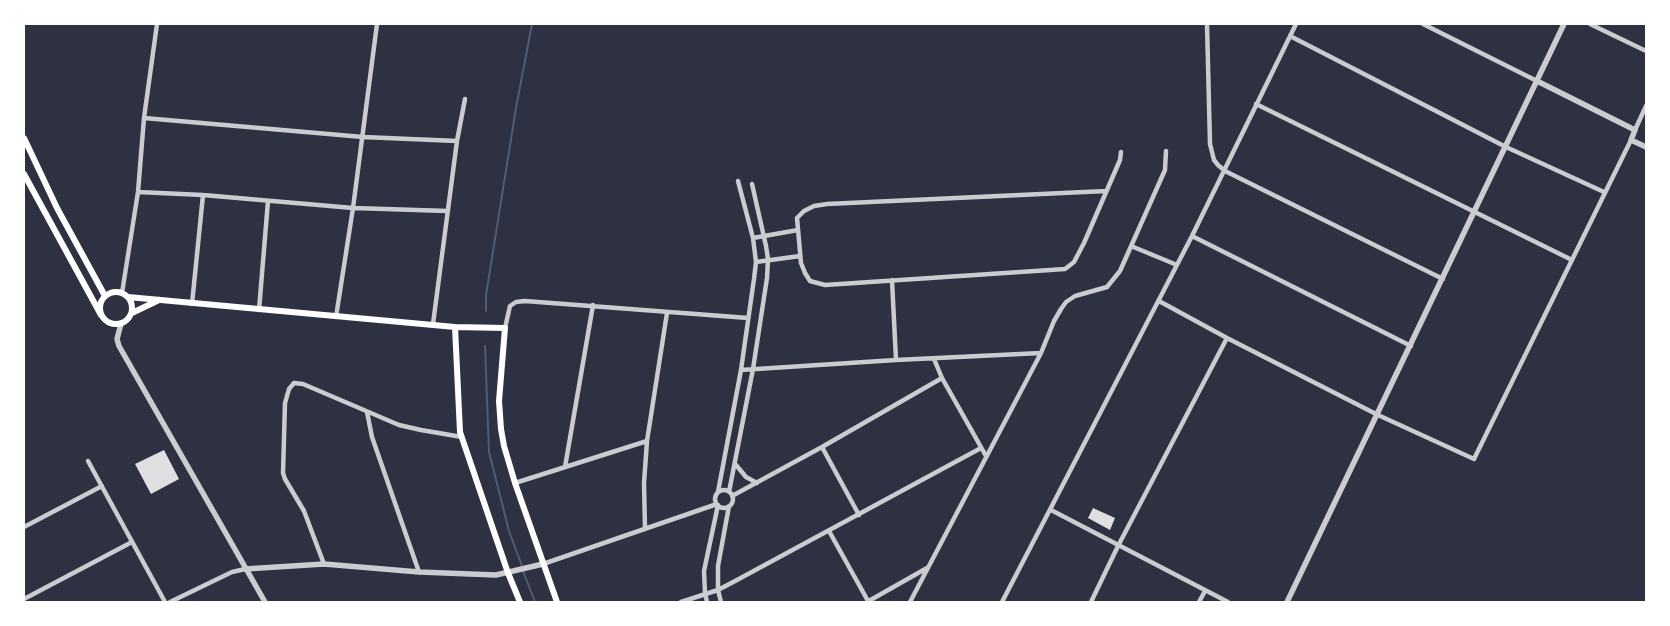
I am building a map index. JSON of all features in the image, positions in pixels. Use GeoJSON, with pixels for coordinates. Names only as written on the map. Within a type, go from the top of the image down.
{"type":"FeatureCollection","features":[{"type":"Feature","properties":{"kind":"main road"},"geometry":{"type":"LineString","coordinates":[[24,138],[57,208],[105,296]]}},
{"type":"Feature","properties":{"kind":"main road"},"geometry":{"type":"LineString","coordinates":[[24,174],[101,315],[104,319],[112,324],[121,324],[128,320],[132,313],[131,302],[122,293],[113,292],[105,296],[100,305],[101,315]]}},
{"type":"Feature","properties":{"kind":"main road"},"geometry":{"type":"LineString","coordinates":[[70,258],[81,252]]}},
{"type":"Feature","properties":{"kind":"main road"},"geometry":{"type":"LineString","coordinates":[[128,297],[455,327],[505,328],[500,378],[500,416],[504,446],[541,564],[556,602]]}},
{"type":"Feature","properties":{"kind":"main road"},"geometry":{"type":"LineString","coordinates":[[132,313],[160,300]]}},
{"type":"Feature","properties":{"kind":"main road"},"geometry":{"type":"LineString","coordinates":[[455,327],[460,432],[508,573],[520,602]]}},
{"type":"Feature","properties":{"kind":"street"},"geometry":{"type":"LineString","coordinates":[[122,293],[138,192],[144,118],[157,24]]}},
{"type":"Feature","properties":{"kind":"street"},"geometry":{"type":"LineString","coordinates":[[336,317],[363,137],[377,24]]}},
{"type":"Feature","properties":{"kind":"street"},"geometry":{"type":"LineString","coordinates":[[1002,602],[1159,302],[1296,24]]}},
{"type":"Feature","properties":{"kind":"street"},"geometry":{"type":"LineString","coordinates":[[1423,24],[1635,130]]}},
{"type":"Feature","properties":{"kind":"street"},"geometry":{"type":"LineString","coordinates":[[1287,602],[1564,24]]}},
{"type":"Feature","properties":{"kind":"street"},"geometry":{"type":"LineString","coordinates":[[1590,24],[1646,51]]}},
{"type":"Feature","properties":{"kind":"street"},"geometry":{"type":"LineString","coordinates":[[1208,25],[1210,144],[1214,160],[1225,171],[1443,279]]}},
{"type":"Feature","properties":{"kind":"street"},"geometry":{"type":"LineString","coordinates":[[1290,36],[1506,147],[1604,192]]}},
{"type":"Feature","properties":{"kind":"street"},"geometry":{"type":"LineString","coordinates":[[433,324],[465,99]]}},
{"type":"Feature","properties":{"kind":"street"},"geometry":{"type":"LineString","coordinates":[[1256,104],[1572,260]]}},
{"type":"Feature","properties":{"kind":"street"},"geometry":{"type":"LineString","coordinates":[[1159,302],[1378,415],[1474,459],[1646,106]]}},
{"type":"Feature","properties":{"kind":"street"},"geometry":{"type":"LineString","coordinates":[[144,118],[363,137],[458,141]]}},
{"type":"Feature","properties":{"kind":"street"},"geometry":{"type":"LineString","coordinates":[[1631,140],[1646,147]]}},
{"type":"Feature","properties":{"kind":"street"},"geometry":{"type":"LineString","coordinates":[[910,602],[1041,353],[1061,309],[1071,298],[1103,290],[1120,270],[1165,170],[1166,151]]}},
{"type":"Feature","properties":{"kind":"street"},"geometry":{"type":"LineString","coordinates":[[1106,191],[827,204],[810,208],[797,218],[800,256],[808,279],[814,283],[825,285],[1061,270],[1071,265],[1077,257],[1120,160],[1121,152]]}},
{"type":"Feature","properties":{"kind":"street"},"geometry":{"type":"LineString","coordinates":[[729,506],[722,508],[715,499],[718,492],[741,370],[748,318],[753,297],[756,262],[753,238],[738,181]]}},
{"type":"Feature","properties":{"kind":"street"},"geometry":{"type":"LineString","coordinates":[[721,602],[718,590],[719,553],[729,506],[732,502],[731,494],[767,278],[768,259],[752,184]]}},
{"type":"Feature","properties":{"kind":"street"},"geometry":{"type":"LineString","coordinates":[[138,192],[353,208],[448,211]]}},
{"type":"Feature","properties":{"kind":"street"},"geometry":{"type":"LineString","coordinates":[[192,304],[203,196]]}},
{"type":"Feature","properties":{"kind":"street"},"geometry":{"type":"LineString","coordinates":[[259,310],[268,201]]}},
{"type":"Feature","properties":{"kind":"street"},"geometry":{"type":"LineString","coordinates":[[753,238],[798,230]]}},
{"type":"Feature","properties":{"kind":"street"},"geometry":{"type":"LineString","coordinates":[[1192,236],[1411,346]]}},
{"type":"Feature","properties":{"kind":"street"},"geometry":{"type":"LineString","coordinates":[[1131,246],[1177,265]]}},
{"type":"Feature","properties":{"kind":"street"},"geometry":{"type":"LineString","coordinates":[[756,262],[800,256]]}},
{"type":"Feature","properties":{"kind":"street"},"geometry":{"type":"LineString","coordinates":[[892,280],[896,360]]}},
{"type":"Feature","properties":{"kind":"street"},"geometry":{"type":"LineString","coordinates":[[505,328],[509,309],[512,304],[518,301],[593,305],[667,313],[748,318]]}},
{"type":"Feature","properties":{"kind":"street"},"geometry":{"type":"LineString","coordinates":[[565,467],[593,305]]}},
{"type":"Feature","properties":{"kind":"street"},"geometry":{"type":"LineString","coordinates":[[645,529],[644,483],[647,441],[667,313]]}},
{"type":"Feature","properties":{"kind":"street"},"geometry":{"type":"LineString","coordinates":[[121,324],[117,339],[119,346],[265,602]]}},
{"type":"Feature","properties":{"kind":"street"},"geometry":{"type":"LineString","coordinates":[[1091,602],[1226,338]]}},
{"type":"Feature","properties":{"kind":"street"},"geometry":{"type":"LineString","coordinates":[[741,370],[1041,353]]}},
{"type":"Feature","properties":{"kind":"street"},"geometry":{"type":"LineString","coordinates":[[934,359],[942,378],[986,456]]}},
{"type":"Feature","properties":{"kind":"street"},"geometry":{"type":"LineString","coordinates":[[731,494],[757,483],[942,378]]}},
{"type":"Feature","properties":{"kind":"street"},"geometry":{"type":"LineString","coordinates":[[324,564],[304,511],[283,473],[285,403],[289,389],[294,383],[303,384],[399,425],[462,437]]}},
{"type":"Feature","properties":{"kind":"street"},"geometry":{"type":"LineString","coordinates":[[367,412],[372,437],[419,572]]}},
{"type":"Feature","properties":{"kind":"street"},"geometry":{"type":"LineString","coordinates":[[515,482],[647,441]]}},
{"type":"Feature","properties":{"kind":"street"},"geometry":{"type":"LineString","coordinates":[[822,447],[859,515]]}},
{"type":"Feature","properties":{"kind":"street"},"geometry":{"type":"LineString","coordinates":[[681,602],[718,590],[981,448]]}},
{"type":"Feature","properties":{"kind":"street"},"geometry":{"type":"LineString","coordinates":[[88,461],[165,602]]}},
{"type":"Feature","properties":{"kind":"street"},"geometry":{"type":"LineString","coordinates":[[736,465],[746,477],[757,483]]}},
{"type":"Feature","properties":{"kind":"street"},"geometry":{"type":"LineString","coordinates":[[24,527],[102,486]]}},
{"type":"Feature","properties":{"kind":"street"},"geometry":{"type":"LineString","coordinates":[[718,492],[724,490],[731,494]]}},
{"type":"Feature","properties":{"kind":"street"},"geometry":{"type":"LineString","coordinates":[[170,602],[232,572],[245,568],[324,564],[419,572],[496,575],[508,573],[541,564],[718,505]]}},
{"type":"Feature","properties":{"kind":"street"},"geometry":{"type":"LineString","coordinates":[[707,602],[704,572],[718,505]]}},
{"type":"Feature","properties":{"kind":"street"},"geometry":{"type":"LineString","coordinates":[[1051,510],[1228,602]]}},
{"type":"Feature","properties":{"kind":"street"},"geometry":{"type":"LineString","coordinates":[[829,531],[866,602],[927,568]]}},
{"type":"Feature","properties":{"kind":"street"},"geometry":{"type":"LineString","coordinates":[[24,599],[132,542]]}},
{"type":"Feature","properties":{"kind":"street"},"geometry":{"type":"LineString","coordinates":[[1200,602],[1205,591]]}},
{"type":"Feature","properties":{"kind":"building"},"geometry":{"type":"Polygon","coordinates":[[[164,450],[179,479],[151,494],[135,464],[164,450]]]}},
{"type":"Feature","properties":{"kind":"building"},"geometry":{"type":"Polygon","coordinates":[[[1093,508],[1115,518],[1110,530],[1088,518],[1093,508]]]}},
{"type":"Feature","properties":{"kind":"waterway"},"geometry":{"type":"LineString","coordinates":[[486,311],[486,295],[516,108],[532,24]]}},
{"type":"Feature","properties":{"kind":"waterway"},"geometry":{"type":"LineString","coordinates":[[485,346],[489,452],[509,531],[522,566]]}},
{"type":"Feature","properties":{"kind":"waterway"},"geometry":{"type":"LineString","coordinates":[[523,571],[535,602]]}}]}
